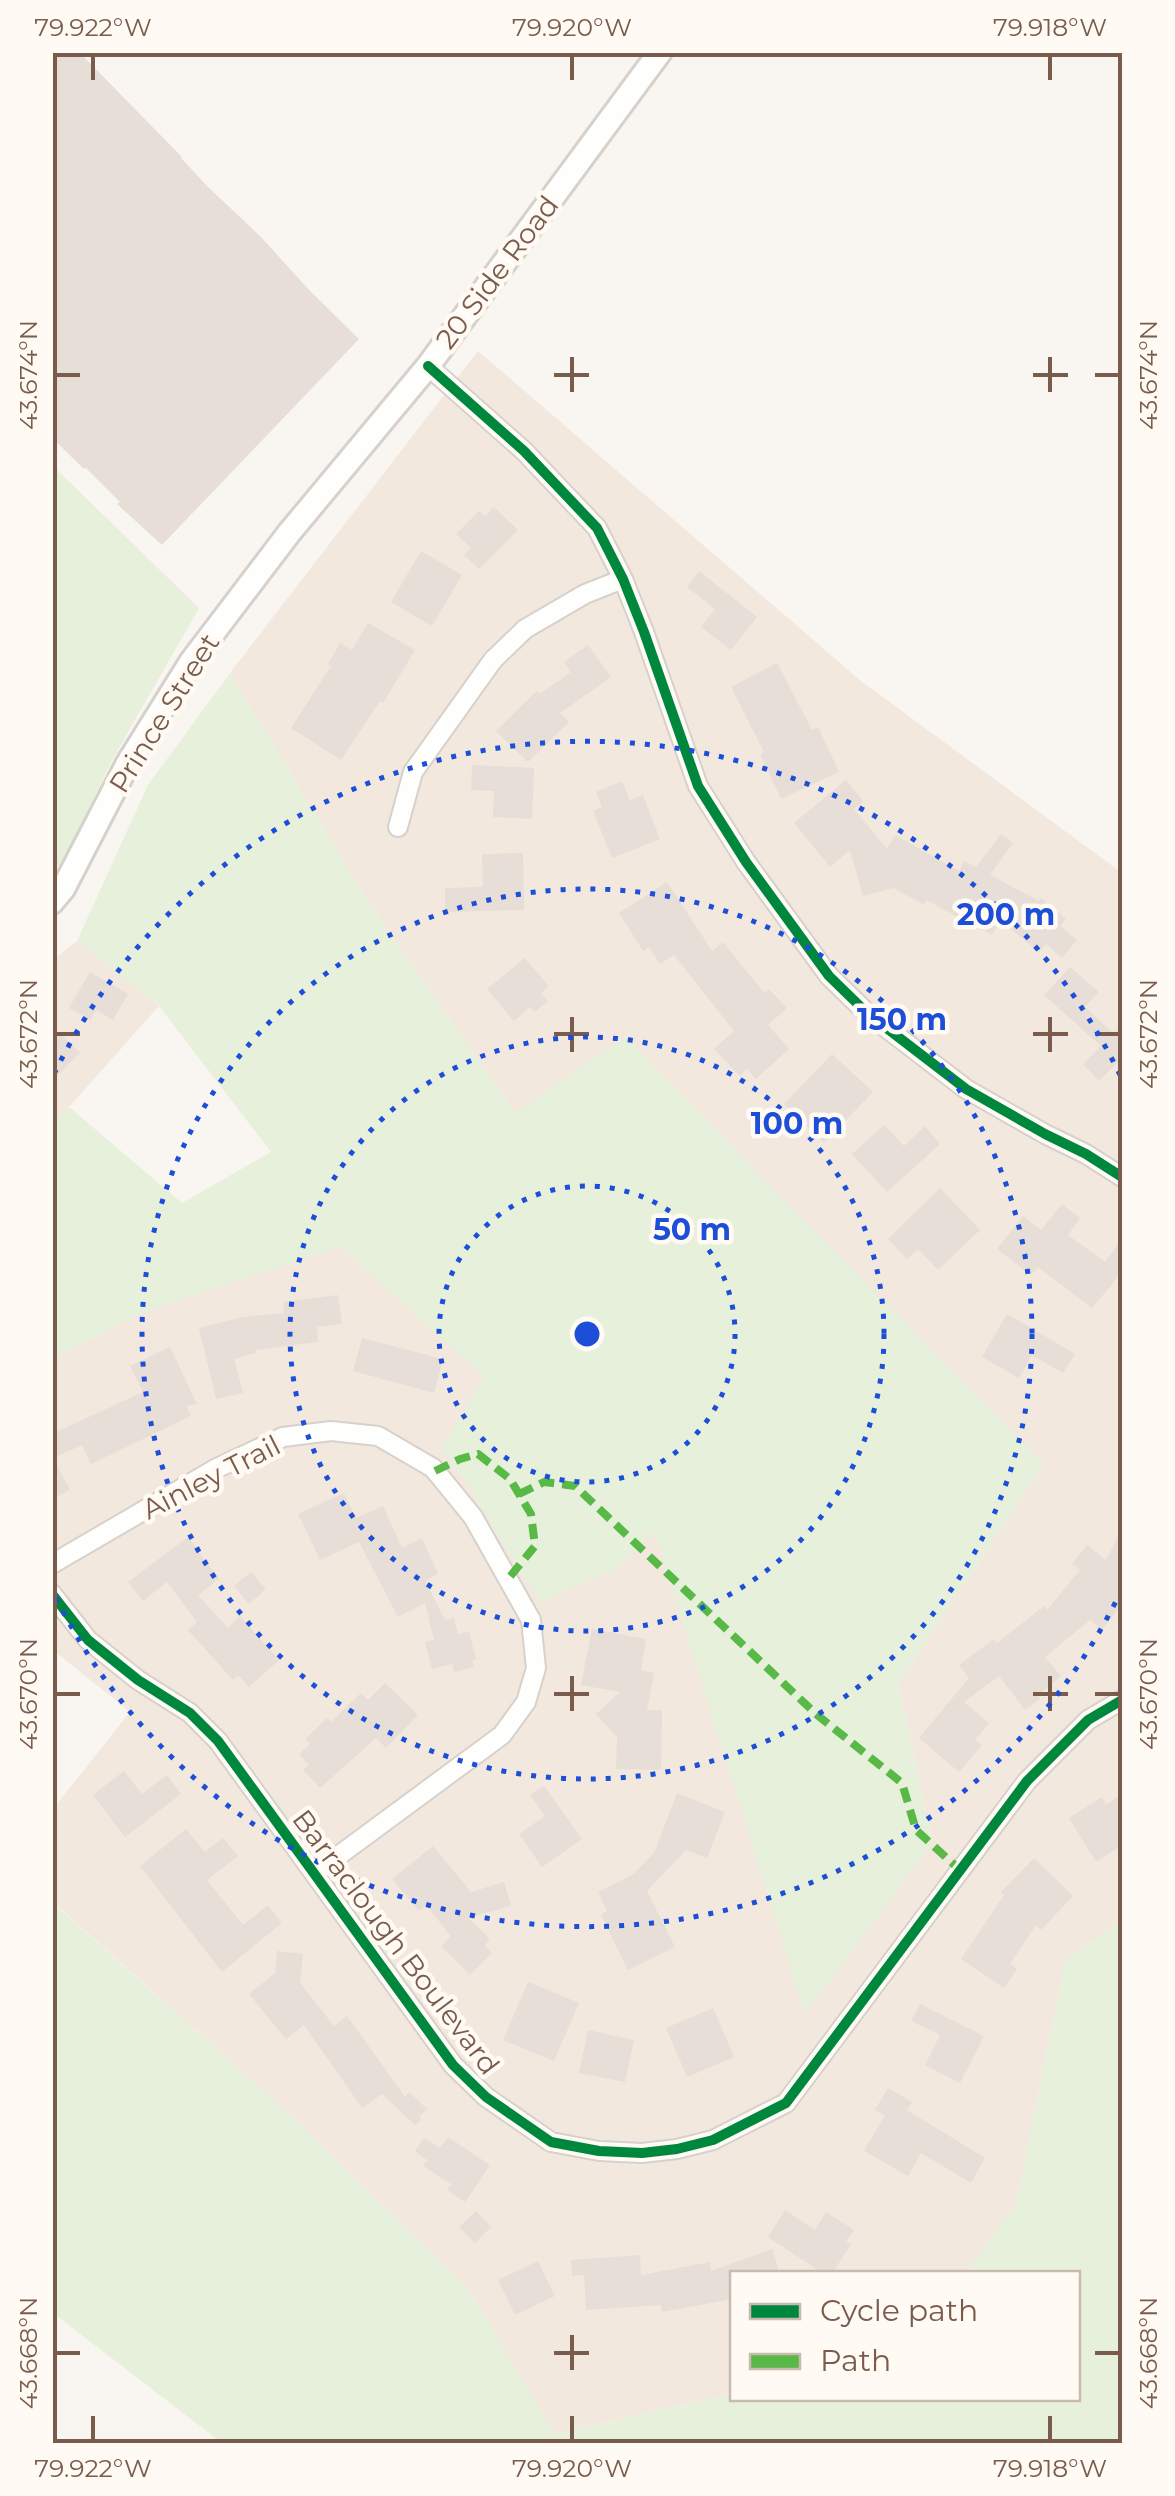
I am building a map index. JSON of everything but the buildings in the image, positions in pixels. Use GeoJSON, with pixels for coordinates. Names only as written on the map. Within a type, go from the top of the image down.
{"type":"FeatureCollection","features":[{"type":"Feature","properties":{"kind":"street","name":"20 Side Road"},"geometry":{"type":"LineString","coordinates":[[289,533],[428,366],[660,52]]}},
{"type":"Feature","properties":{"kind":"street"},"geometry":{"type":"LineString","coordinates":[[428,366],[524,450],[598,528],[644,632],[698,786],[746,862],[830,976],[867,1014],[966,1088],[1122,1177]]}},
{"type":"Feature","properties":{"kind":"street","name":"Prince Street"},"geometry":{"type":"LineString","coordinates":[[52,902],[63,889],[128,764],[191,662],[289,533]]}},
{"type":"Feature","properties":{"kind":"street"},"geometry":{"type":"LineString","coordinates":[[398,827],[413,772],[493,660],[525,629],[585,594],[623,579]]}},
{"type":"Feature","properties":{"kind":"street","name":"Ainley Trail"},"geometry":{"type":"LineString","coordinates":[[52,1564],[215,1469],[283,1437],[332,1432],[378,1436],[432,1468],[473,1517],[531,1620],[536,1668],[526,1702],[502,1735],[315,1873]]}},
{"type":"Feature","properties":{"kind":"street","name":"Barraclough Boulevard"},"geometry":{"type":"LineString","coordinates":[[52,1594],[88,1640],[138,1680],[190,1713],[218,1741],[454,2066],[486,2098],[550,2142],[600,2151],[677,2150],[713,2140],[786,2103],[1027,1781],[1088,1720],[1122,1700]]}},
{"type":"Feature","properties":{"kind":"shaded area"},"geometry":{"type":"Polygon","coordinates":[[[478,351],[861,681],[1122,873],[1122,1921],[1066,1959],[1016,2205],[967,2271],[730,2271],[730,2394],[554,2434],[471,2292],[286,2111],[53,1902],[53,1809],[130,1712],[53,1650],[53,1359],[138,1314],[340,1246],[653,1530],[933,1843],[898,1684],[1044,1464],[515,1113],[363,894],[230,673],[478,351]]]}},
{"type":"Feature","properties":{"kind":"shaded area"},"geometry":{"type":"Polygon","coordinates":[[[77,941],[159,1006],[53,1125],[53,960],[77,941]]]}},
{"type":"Feature","properties":{"kind":"green space"},"geometry":{"type":"Polygon","coordinates":[[[52,465],[199,608],[111,762],[61,867],[52,862],[52,465]]]}},
{"type":"Feature","properties":{"kind":"green space"},"geometry":{"type":"Polygon","coordinates":[[[230,673],[363,894],[515,1113],[625,1037],[1044,1464],[898,1684],[933,1843],[805,2014],[654,1531],[618,1568],[540,1602],[463,1478],[441,1450],[484,1377],[341,1247],[138,1314],[53,1359],[53,1125],[69,1107],[182,1203],[271,1152],[159,1006],[77,941],[148,785],[230,673]]]}},
{"type":"Feature","properties":{"kind":"green space"},"geometry":{"type":"Polygon","coordinates":[[[52,1902],[286,2111],[471,2292],[555,2434],[730,2394],[730,2401],[1080,2401],[1080,2271],[967,2271],[1016,2204],[1066,1959],[1122,1921],[1122,2443],[222,2443],[53,2313],[52,1902]]]}},
{"type":"Feature","properties":{"kind":"marked path"},"geometry":{"type":"LineString","coordinates":[[435,1471],[478,1454],[510,1479],[531,1514],[535,1546],[508,1579]]}},
{"type":"Feature","properties":{"kind":"marked path"},"geometry":{"type":"LineString","coordinates":[[519,1494],[544,1482],[575,1486],[816,1714],[902,1783],[916,1830],[960,1870]]}},
{"type":"Feature","properties":{"kind":"cycle path"},"geometry":{"type":"LineString","coordinates":[[428,366],[524,451],[597,528],[644,632],[698,786],[746,862],[829,976],[867,1013],[966,1089],[1122,1177]]}},
{"type":"Feature","properties":{"kind":"cycle path"},"geometry":{"type":"LineString","coordinates":[[52,1594],[88,1640],[138,1680],[190,1713],[218,1741],[453,2065],[486,2097],[551,2142],[599,2151],[642,2153],[713,2140],[786,2103],[1027,1781],[1088,1720],[1122,1700]]}}]}
